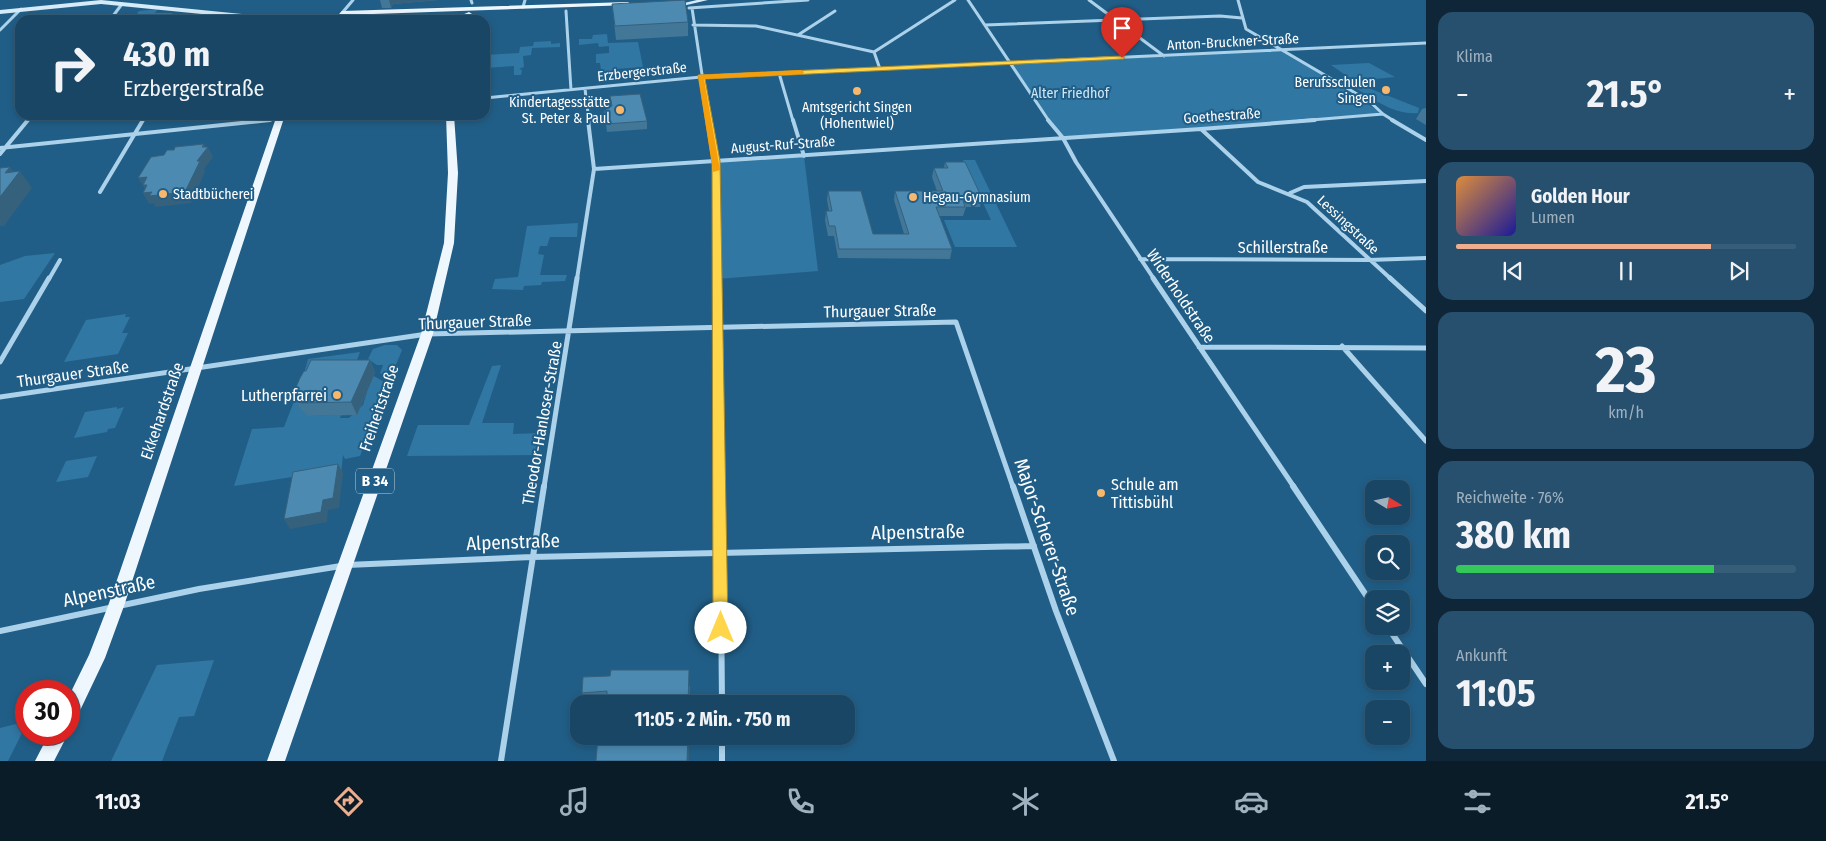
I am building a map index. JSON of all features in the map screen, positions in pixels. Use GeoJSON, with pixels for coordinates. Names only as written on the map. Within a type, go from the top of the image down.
{"type":"FeatureCollection","features":[{"type":"Feature","properties":{"kind":"main road"},"geometry":{"type":"LineString","coordinates":[[681,0],[671,6],[693,4],[705,0]]}},
{"type":"Feature","properties":{"kind":"main road"},"geometry":{"type":"LineString","coordinates":[[0,12],[91,1],[226,15]]}},
{"type":"Feature","properties":{"kind":"main road"},"geometry":{"type":"LineString","coordinates":[[524,4],[635,6],[566,11],[444,15],[524,4]]}},
{"type":"Feature","properties":{"kind":"main road","name":"Ekkehardstraße"},"geometry":{"type":"LineString","coordinates":[[80,692],[96,658],[116,606],[280,120]]}},
{"type":"Feature","properties":{"kind":"main road","name":"Freiheitstraße"},"geometry":{"type":"LineString","coordinates":[[276,761],[347,565],[426,334],[449,243],[453,178],[450,120]]}},
{"type":"Feature","properties":{"kind":"main road"},"geometry":{"type":"LineString","coordinates":[[44,761],[53,745]]}},
{"type":"Feature","properties":{"kind":"street"},"geometry":{"type":"LineString","coordinates":[[91,1],[104,0]]}},
{"type":"Feature","properties":{"kind":"street"},"geometry":{"type":"LineString","coordinates":[[341,15],[352,0]]}},
{"type":"Feature","properties":{"kind":"street"},"geometry":{"type":"LineString","coordinates":[[722,695],[716,161],[693,25],[693,4],[808,0]]}},
{"type":"Feature","properties":{"kind":"street"},"geometry":{"type":"LineString","coordinates":[[693,25],[747,26],[874,52],[955,0]]}},
{"type":"Feature","properties":{"kind":"street","name":"Widerholdstraße"},"geometry":{"type":"LineString","coordinates":[[968,0],[1052,125],[1063,138],[1076,162],[1140,259],[1365,594]]}},
{"type":"Feature","properties":{"kind":"street"},"geometry":{"type":"LineString","coordinates":[[1089,0],[1164,56]]}},
{"type":"Feature","properties":{"kind":"street"},"geometry":{"type":"LineString","coordinates":[[1238,0],[1246,29],[1369,102],[1383,114],[1426,140]]}},
{"type":"Feature","properties":{"kind":"street"},"geometry":{"type":"LineString","coordinates":[[114,15],[122,4]]}},
{"type":"Feature","properties":{"kind":"street"},"geometry":{"type":"LineString","coordinates":[[0,30],[21,9]]}},
{"type":"Feature","properties":{"kind":"street"},"geometry":{"type":"LineString","coordinates":[[566,11],[570,90]]}},
{"type":"Feature","properties":{"kind":"street"},"geometry":{"type":"LineString","coordinates":[[798,35],[835,11]]}},
{"type":"Feature","properties":{"kind":"street"},"geometry":{"type":"LineString","coordinates":[[985,25],[1220,16],[1242,18]]}},
{"type":"Feature","properties":{"kind":"street","name":"Anton-Bruckner-Straße"},"geometry":{"type":"LineString","coordinates":[[1011,63],[1426,43]]}},
{"type":"Feature","properties":{"kind":"street"},"geometry":{"type":"LineString","coordinates":[[874,52],[880,68]]}},
{"type":"Feature","properties":{"kind":"street","name":"Erzbergerstraße"},"geometry":{"type":"LineString","coordinates":[[490,98],[701,77],[1011,63]]}},
{"type":"Feature","properties":{"kind":"street"},"geometry":{"type":"LineString","coordinates":[[779,73],[804,156]]}},
{"type":"Feature","properties":{"kind":"street","name":"Theodor-Hanloser-Straße"},"geometry":{"type":"LineString","coordinates":[[501,761],[594,169],[585,89]]}},
{"type":"Feature","properties":{"kind":"street","name":"Goethestraße"},"geometry":{"type":"LineString","coordinates":[[1063,138],[1383,114]]}},
{"type":"Feature","properties":{"kind":"street"},"geometry":{"type":"LineString","coordinates":[[0,154],[2,148],[27,120]]}},
{"type":"Feature","properties":{"kind":"street"},"geometry":{"type":"LineString","coordinates":[[100,192],[143,120]]}},
{"type":"Feature","properties":{"kind":"street"},"geometry":{"type":"LineString","coordinates":[[2,148],[254,120]]}},
{"type":"Feature","properties":{"kind":"street","name":"Lessingstraße"},"geometry":{"type":"LineString","coordinates":[[1201,129],[1258,182],[1265,186],[1290,193],[1307,202],[1331,221],[1369,260],[1426,311]]}},
{"type":"Feature","properties":{"kind":"street","name":"August-Ruf-Straße"},"geometry":{"type":"LineString","coordinates":[[594,169],[1063,138]]}},
{"type":"Feature","properties":{"kind":"street"},"geometry":{"type":"LineString","coordinates":[[1290,193],[1304,187],[1426,181]]}},
{"type":"Feature","properties":{"kind":"street","name":"Schillerstraße"},"geometry":{"type":"LineString","coordinates":[[1140,259],[1369,260],[1426,258]]}},
{"type":"Feature","properties":{"kind":"street"},"geometry":{"type":"LineString","coordinates":[[0,362],[60,260]]}},
{"type":"Feature","properties":{"kind":"street","name":"Thurgauer Straße"},"geometry":{"type":"LineString","coordinates":[[0,397],[426,334],[956,322]]}},
{"type":"Feature","properties":{"kind":"street","name":"Major-Scherer-Straße"},"geometry":{"type":"LineString","coordinates":[[956,322],[1056,611],[1114,761]]}},
{"type":"Feature","properties":{"kind":"street"},"geometry":{"type":"LineString","coordinates":[[1199,346],[1426,348]]}},
{"type":"Feature","properties":{"kind":"street"},"geometry":{"type":"LineString","coordinates":[[1342,346],[1426,441]]}},
{"type":"Feature","properties":{"kind":"street","name":"Alpenstraße"},"geometry":{"type":"LineString","coordinates":[[0,631],[199,589],[347,565],[532,557],[1034,546]]}},
{"type":"Feature","properties":{"kind":"street"},"geometry":{"type":"LineString","coordinates":[[1393,635],[1426,684]]}},
{"type":"Feature","properties":{"kind":"street"},"geometry":{"type":"LineString","coordinates":[[722,745],[722,761]]}},
{"type":"Feature","properties":{"kind":"green space"},"geometry":{"type":"Polygon","coordinates":[[[158,9],[155,13],[173,13],[170,15],[140,15],[137,13],[139,11],[158,9]]]}},
{"type":"Feature","properties":{"kind":"green space"},"geometry":{"type":"Polygon","coordinates":[[[607,34],[608,43],[638,42],[643,67],[615,69],[615,79],[606,80],[606,77],[602,77],[600,63],[596,63],[596,54],[609,53],[609,46],[599,47],[598,43],[579,45],[579,39],[592,39],[593,35],[607,34]]]}},
{"type":"Feature","properties":{"kind":"green space"},"geometry":{"type":"Polygon","coordinates":[[[551,41],[551,44],[560,43],[560,47],[532,48],[531,55],[523,56],[524,67],[519,69],[522,70],[521,75],[514,75],[514,66],[490,68],[490,55],[519,53],[520,47],[533,46],[534,42],[551,41]]]}},
{"type":"Feature","properties":{"kind":"green space","name":"Alter Friedhof"},"geometry":{"type":"Polygon","coordinates":[[[1283,50],[1383,114],[1063,138],[1052,125],[1011,63],[1283,50]]]}},
{"type":"Feature","properties":{"kind":"green space"},"geometry":{"type":"Polygon","coordinates":[[[1369,63],[1395,77],[1354,81],[1331,65],[1369,63]]]}},
{"type":"Feature","properties":{"kind":"green space"},"geometry":{"type":"Polygon","coordinates":[[[1366,87],[1419,108],[1418,113],[1401,112],[1393,109],[1355,88],[1366,87]]]}},
{"type":"Feature","properties":{"kind":"green space"},"geometry":{"type":"Polygon","coordinates":[[[804,156],[818,271],[717,279],[716,161],[804,156]]]}},
{"type":"Feature","properties":{"kind":"green space"},"geometry":{"type":"Polygon","coordinates":[[[963,160],[975,160],[1017,247],[955,247],[944,220],[991,220],[963,160]]]}},
{"type":"Feature","properties":{"kind":"green space"},"geometry":{"type":"Polygon","coordinates":[[[578,223],[577,237],[550,237],[547,246],[540,246],[538,254],[544,255],[540,275],[567,275],[565,281],[542,282],[541,285],[524,286],[523,290],[492,289],[495,279],[518,277],[527,226],[578,223]]]}},
{"type":"Feature","properties":{"kind":"green space"},"geometry":{"type":"Polygon","coordinates":[[[55,253],[24,299],[0,302],[0,265],[25,256],[55,253]]]}},
{"type":"Feature","properties":{"kind":"green space"},"geometry":{"type":"Polygon","coordinates":[[[126,314],[125,317],[130,317],[122,333],[128,333],[118,354],[64,362],[86,320],[126,314]]]}},
{"type":"Feature","properties":{"kind":"green space"},"geometry":{"type":"Polygon","coordinates":[[[385,345],[397,345],[402,350],[391,377],[380,373],[383,365],[377,365],[368,359],[373,349],[385,345]]]}},
{"type":"Feature","properties":{"kind":"green space"},"geometry":{"type":"Polygon","coordinates":[[[360,352],[357,360],[349,361],[308,416],[341,415],[340,418],[349,418],[363,405],[372,375],[388,384],[360,456],[345,459],[343,455],[341,474],[292,477],[234,486],[252,429],[284,427],[302,381],[308,359],[360,352]]]}},
{"type":"Feature","properties":{"kind":"green space"},"geometry":{"type":"Polygon","coordinates":[[[501,365],[482,423],[514,423],[513,434],[542,433],[540,455],[407,456],[418,425],[469,425],[492,366],[501,365]]]}},
{"type":"Feature","properties":{"kind":"green space"},"geometry":{"type":"Polygon","coordinates":[[[117,407],[117,409],[124,407],[115,428],[108,429],[107,432],[74,438],[85,412],[117,407]]]}},
{"type":"Feature","properties":{"kind":"green space"},"geometry":{"type":"Polygon","coordinates":[[[97,456],[88,477],[56,482],[66,461],[97,456]]]}},
{"type":"Feature","properties":{"kind":"green space"},"geometry":{"type":"Polygon","coordinates":[[[214,660],[194,716],[179,717],[162,761],[111,761],[157,665],[214,660]]]}},
{"type":"Feature","properties":{"kind":"green space"},"geometry":{"type":"Polygon","coordinates":[[[15,724],[16,745],[8,761],[0,761],[0,728],[15,724]]]}},
{"type":"Feature","properties":{"kind":"building"},"geometry":{"type":"Polygon","coordinates":[[[685,0],[688,22],[615,26],[612,4],[685,0]]]}},
{"type":"Feature","properties":{"kind":"building"},"geometry":{"type":"Polygon","coordinates":[[[640,94],[647,121],[606,124],[604,111],[606,111],[606,107],[612,106],[610,96],[640,94]]]}},
{"type":"Feature","properties":{"kind":"building"},"geometry":{"type":"Polygon","coordinates":[[[204,144],[202,147],[208,147],[197,161],[200,161],[185,192],[149,196],[152,192],[143,193],[147,185],[143,185],[147,177],[138,178],[151,157],[164,155],[167,150],[174,150],[175,147],[204,144]]]}},
{"type":"Feature","properties":{"kind":"building"},"geometry":{"type":"Polygon","coordinates":[[[945,162],[965,162],[982,198],[967,198],[968,201],[963,201],[965,207],[936,207],[952,249],[839,249],[835,226],[829,226],[826,211],[832,211],[828,191],[861,191],[873,234],[909,234],[895,191],[943,191],[934,168],[948,168],[945,162]]]}},
{"type":"Feature","properties":{"kind":"building"},"geometry":{"type":"Polygon","coordinates":[[[10,167],[5,173],[20,171],[0,197],[0,168],[10,167]]]}},
{"type":"Feature","properties":{"kind":"building"},"geometry":{"type":"Polygon","coordinates":[[[311,360],[370,360],[351,402],[301,403],[293,394],[311,360]]]}},
{"type":"Feature","properties":{"kind":"building"},"geometry":{"type":"Polygon","coordinates":[[[338,464],[333,498],[323,500],[321,512],[284,519],[293,472],[338,464]]]}},
{"type":"Feature","properties":{"kind":"building"},"geometry":{"type":"Polygon","coordinates":[[[611,670],[689,670],[688,695],[607,695],[607,691],[582,693],[583,677],[610,676],[611,670]]]}},
{"type":"Feature","properties":{"kind":"building"},"geometry":{"type":"Polygon","coordinates":[[[597,745],[688,745],[687,761],[596,761],[597,745]]]}},
{"type":"Feature","properties":{"kind":"slow traffic"},"geometry":{"type":"LineString","coordinates":[[716,170],[701,77],[801,72]]}},
{"type":"Feature","properties":{"kind":"place","name":"Berufsschulen Singen"},"geometry":{"type":"Point","coordinates":[1386,90]}},
{"type":"Feature","properties":{"kind":"place","name":"Amtsgericht Singen (Hohentwiel)"},"geometry":{"type":"Point","coordinates":[857,91]}},
{"type":"Feature","properties":{"kind":"place","name":"Kindertagesstätte St. Peter & Paul"},"geometry":{"type":"Point","coordinates":[620,110]}},
{"type":"Feature","properties":{"kind":"place","name":"Stadtbücherei"},"geometry":{"type":"Point","coordinates":[163,194]}},
{"type":"Feature","properties":{"kind":"place","name":"Hegau-Gymnasium"},"geometry":{"type":"Point","coordinates":[913,197]}},
{"type":"Feature","properties":{"kind":"place","name":"Lutherpfarrei"},"geometry":{"type":"Point","coordinates":[337,395]}},
{"type":"Feature","properties":{"kind":"place","name":"Schule am Tittisbühl"},"geometry":{"type":"Point","coordinates":[1101,493]}},
{"type":"Feature","properties":{"kind":"route"},"geometry":{"type":"LineString","coordinates":[[721,628],[716,161],[701,77],[1122,58]]}}]}
